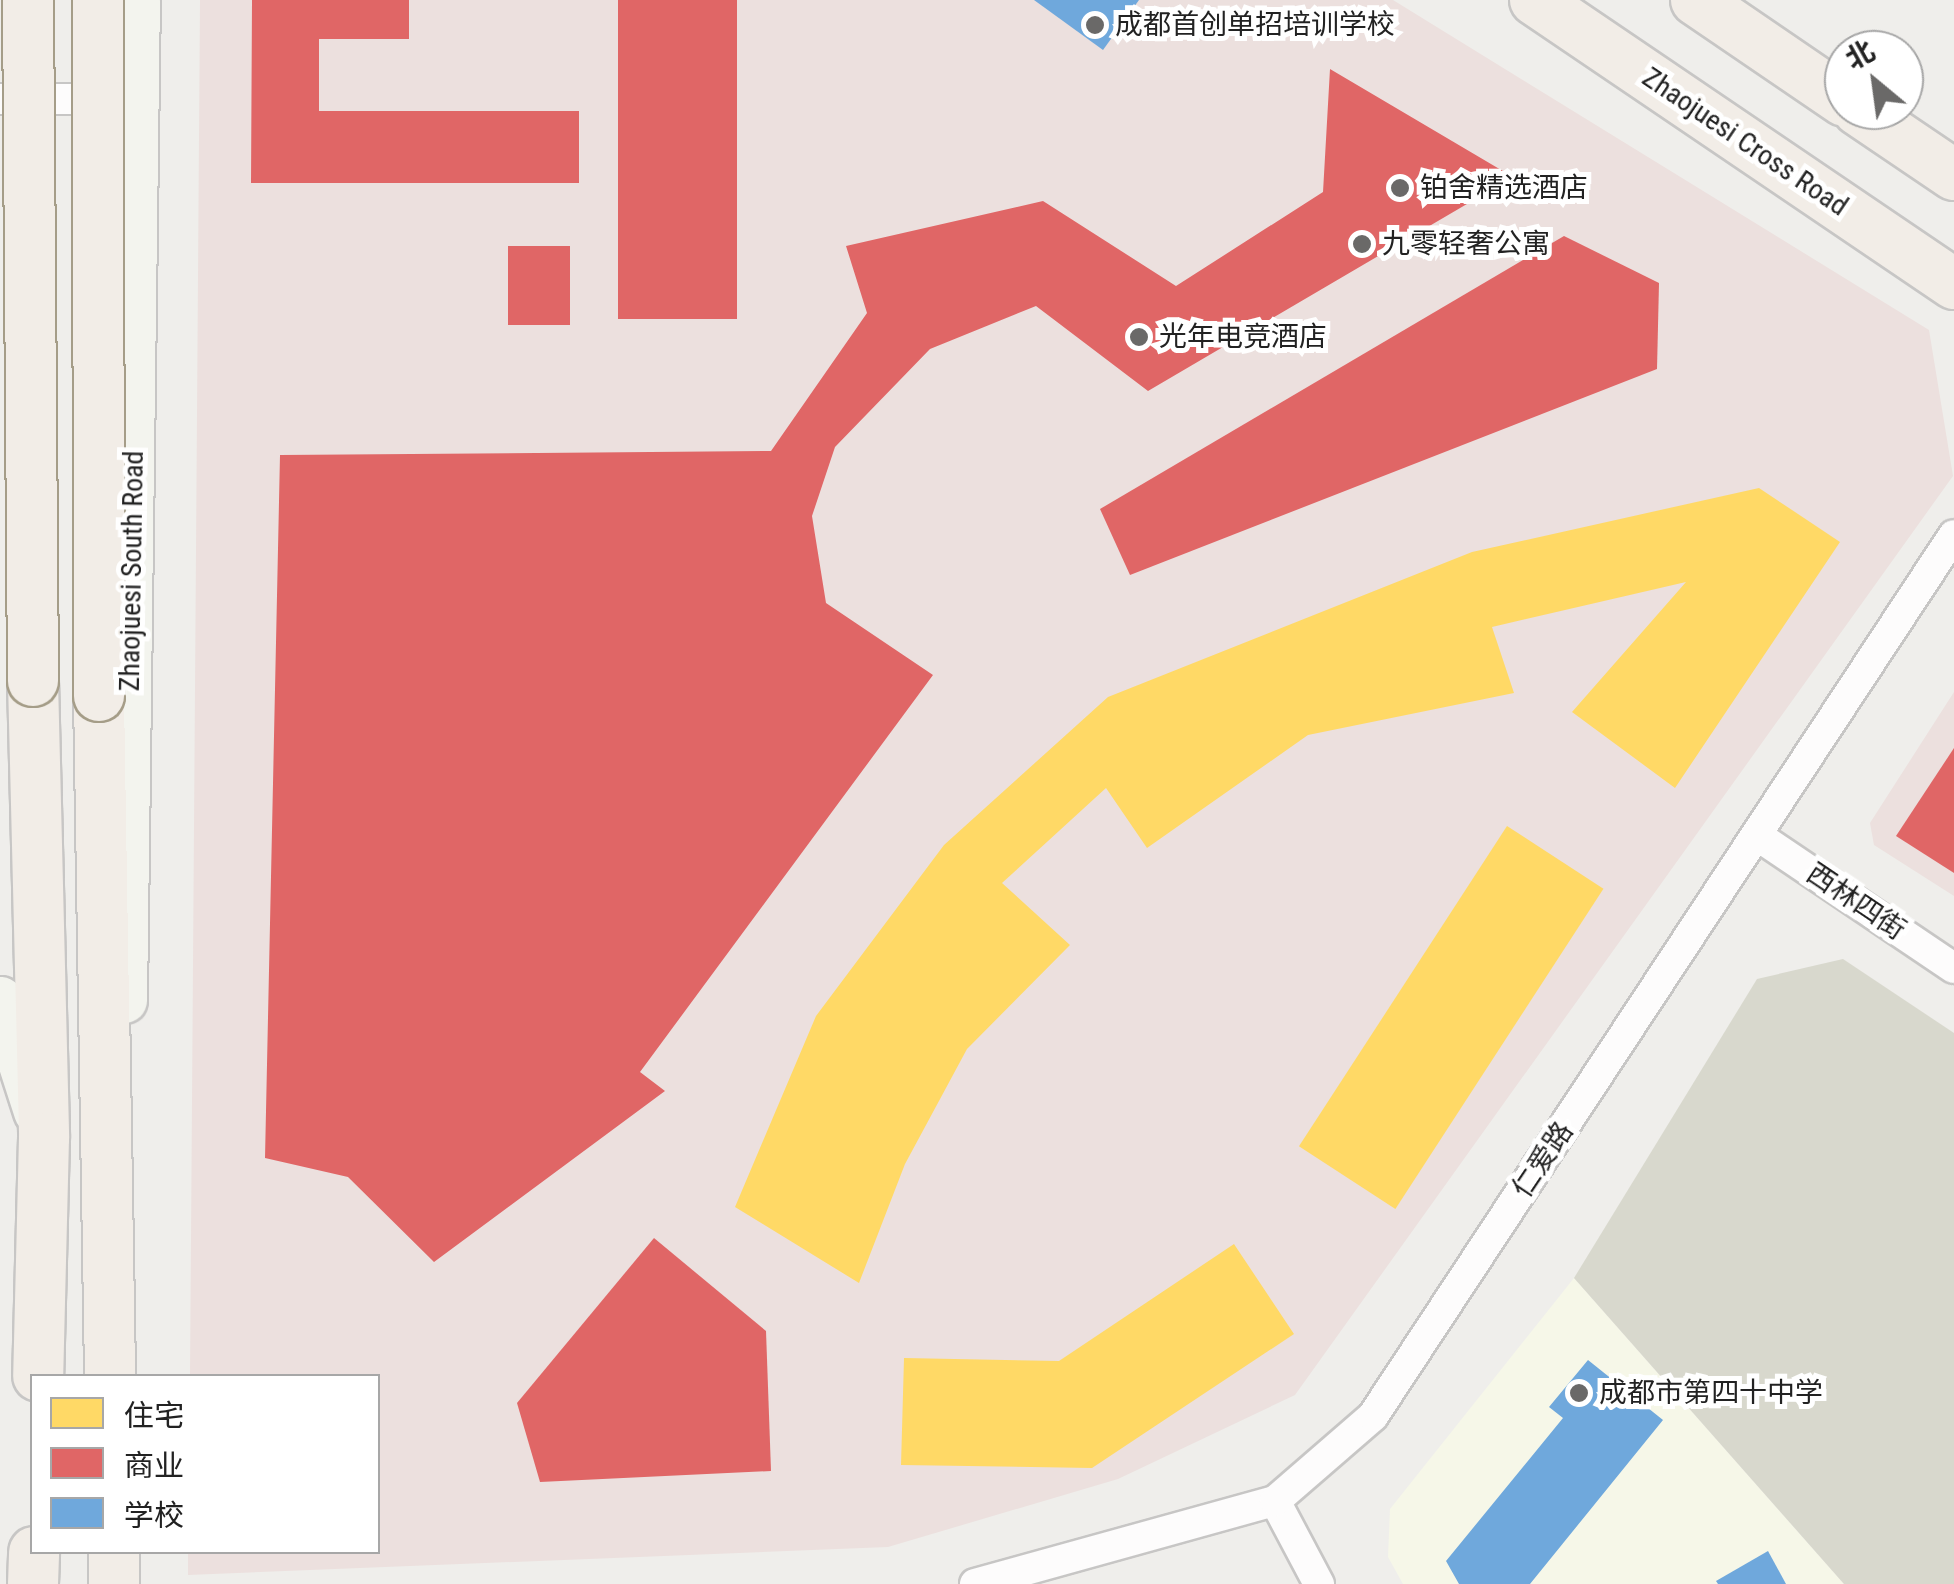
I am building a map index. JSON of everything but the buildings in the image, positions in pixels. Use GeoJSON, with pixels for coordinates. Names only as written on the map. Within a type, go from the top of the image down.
{"type":"FeatureCollection","features":[{"type":"Feature","properties":{"kind":"main road"},"geometry":{"type":"LineString","coordinates":[[28,0],[32,682],[44,1138],[38,1374]]}},
{"type":"Feature","properties":{"kind":"main road","name":"Zhaojuesi South Road"},"geometry":{"type":"LineString","coordinates":[[98,0],[99,696],[110,1374]]}},
{"type":"Feature","properties":{"kind":"main road","name":"Zhaojuesi Cross Road"},"geometry":{"type":"LineString","coordinates":[[1535,0],[1954,284]]}},
{"type":"Feature","properties":{"kind":"main road"},"geometry":{"type":"LineString","coordinates":[[1696,0],[1824,86]]}},
{"type":"Feature","properties":{"kind":"main road"},"geometry":{"type":"LineString","coordinates":[[1888,130],[1954,175]]}},
{"type":"Feature","properties":{"kind":"main road"},"geometry":{"type":"LineString","coordinates":[[33,1584],[34,1554]]}},
{"type":"Feature","properties":{"kind":"main road"},"geometry":{"type":"LineString","coordinates":[[114,1554],[114,1584]]}},
{"type":"Feature","properties":{"kind":"street","name":"Zhaojuesi South Road"},"geometry":{"type":"LineString","coordinates":[[106,1140],[128,971],[137,0]]}},
{"type":"Feature","properties":{"kind":"street"},"geometry":{"type":"LineString","coordinates":[[0,99],[137,99]]}},
{"type":"Feature","properties":{"kind":"street","name":"仁爱路"},"geometry":{"type":"LineString","coordinates":[[975,1584],[1275,1501],[1373,1416],[1954,535]]}},
{"type":"Feature","properties":{"kind":"street","name":"西林四街"},"geometry":{"type":"LineString","coordinates":[[1758,836],[1954,968]]}},
{"type":"Feature","properties":{"kind":"street"},"geometry":{"type":"LineString","coordinates":[[0,999],[44,1138]]}},
{"type":"Feature","properties":{"kind":"street"},"geometry":{"type":"LineString","coordinates":[[1275,1501],[1319,1584]]}},
{"type":"Feature","properties":{"kind":"shaded area"},"geometry":{"type":"Polygon","coordinates":[[[200,0],[1393,0],[1929,330],[1953,476],[1295,1395],[1118,1479],[888,1547],[188,1575],[188,1554],[380,1554],[380,1374],[190,1374],[200,0]]]}},
{"type":"Feature","properties":{"kind":"shaded area"},"geometry":{"type":"Polygon","coordinates":[[[1954,692],[1954,896],[1874,845],[1870,823],[1954,692]]]}},
{"type":"Feature","properties":{"kind":"shaded area"},"geometry":{"type":"Polygon","coordinates":[[[1843,959],[1954,1033],[1954,1584],[1844,1584],[1574,1278],[1757,979],[1843,959]]]}},
{"type":"Feature","properties":{"kind":"shaded area","name":"成都市第四十中学"},"geometry":{"type":"Polygon","coordinates":[[[1574,1278],[1844,1584],[1403,1584],[1388,1557],[1390,1509],[1574,1278]]]}},
{"type":"Feature","properties":{"kind":"place","name":"成都首创单招培训学校"},"geometry":{"type":"Point","coordinates":[1095,25]}},
{"type":"Feature","properties":{"kind":"place","name":"铂舍精选酒店"},"geometry":{"type":"Point","coordinates":[1400,188]}},
{"type":"Feature","properties":{"kind":"place","name":"九零轻奢公寓"},"geometry":{"type":"Point","coordinates":[1362,244]}},
{"type":"Feature","properties":{"kind":"place","name":"光年电竞酒店"},"geometry":{"type":"Point","coordinates":[1139,337]}},
{"type":"Feature","properties":{"kind":"place","name":"成都市第四十中学"},"geometry":{"type":"Point","coordinates":[1579,1393]}}]}
